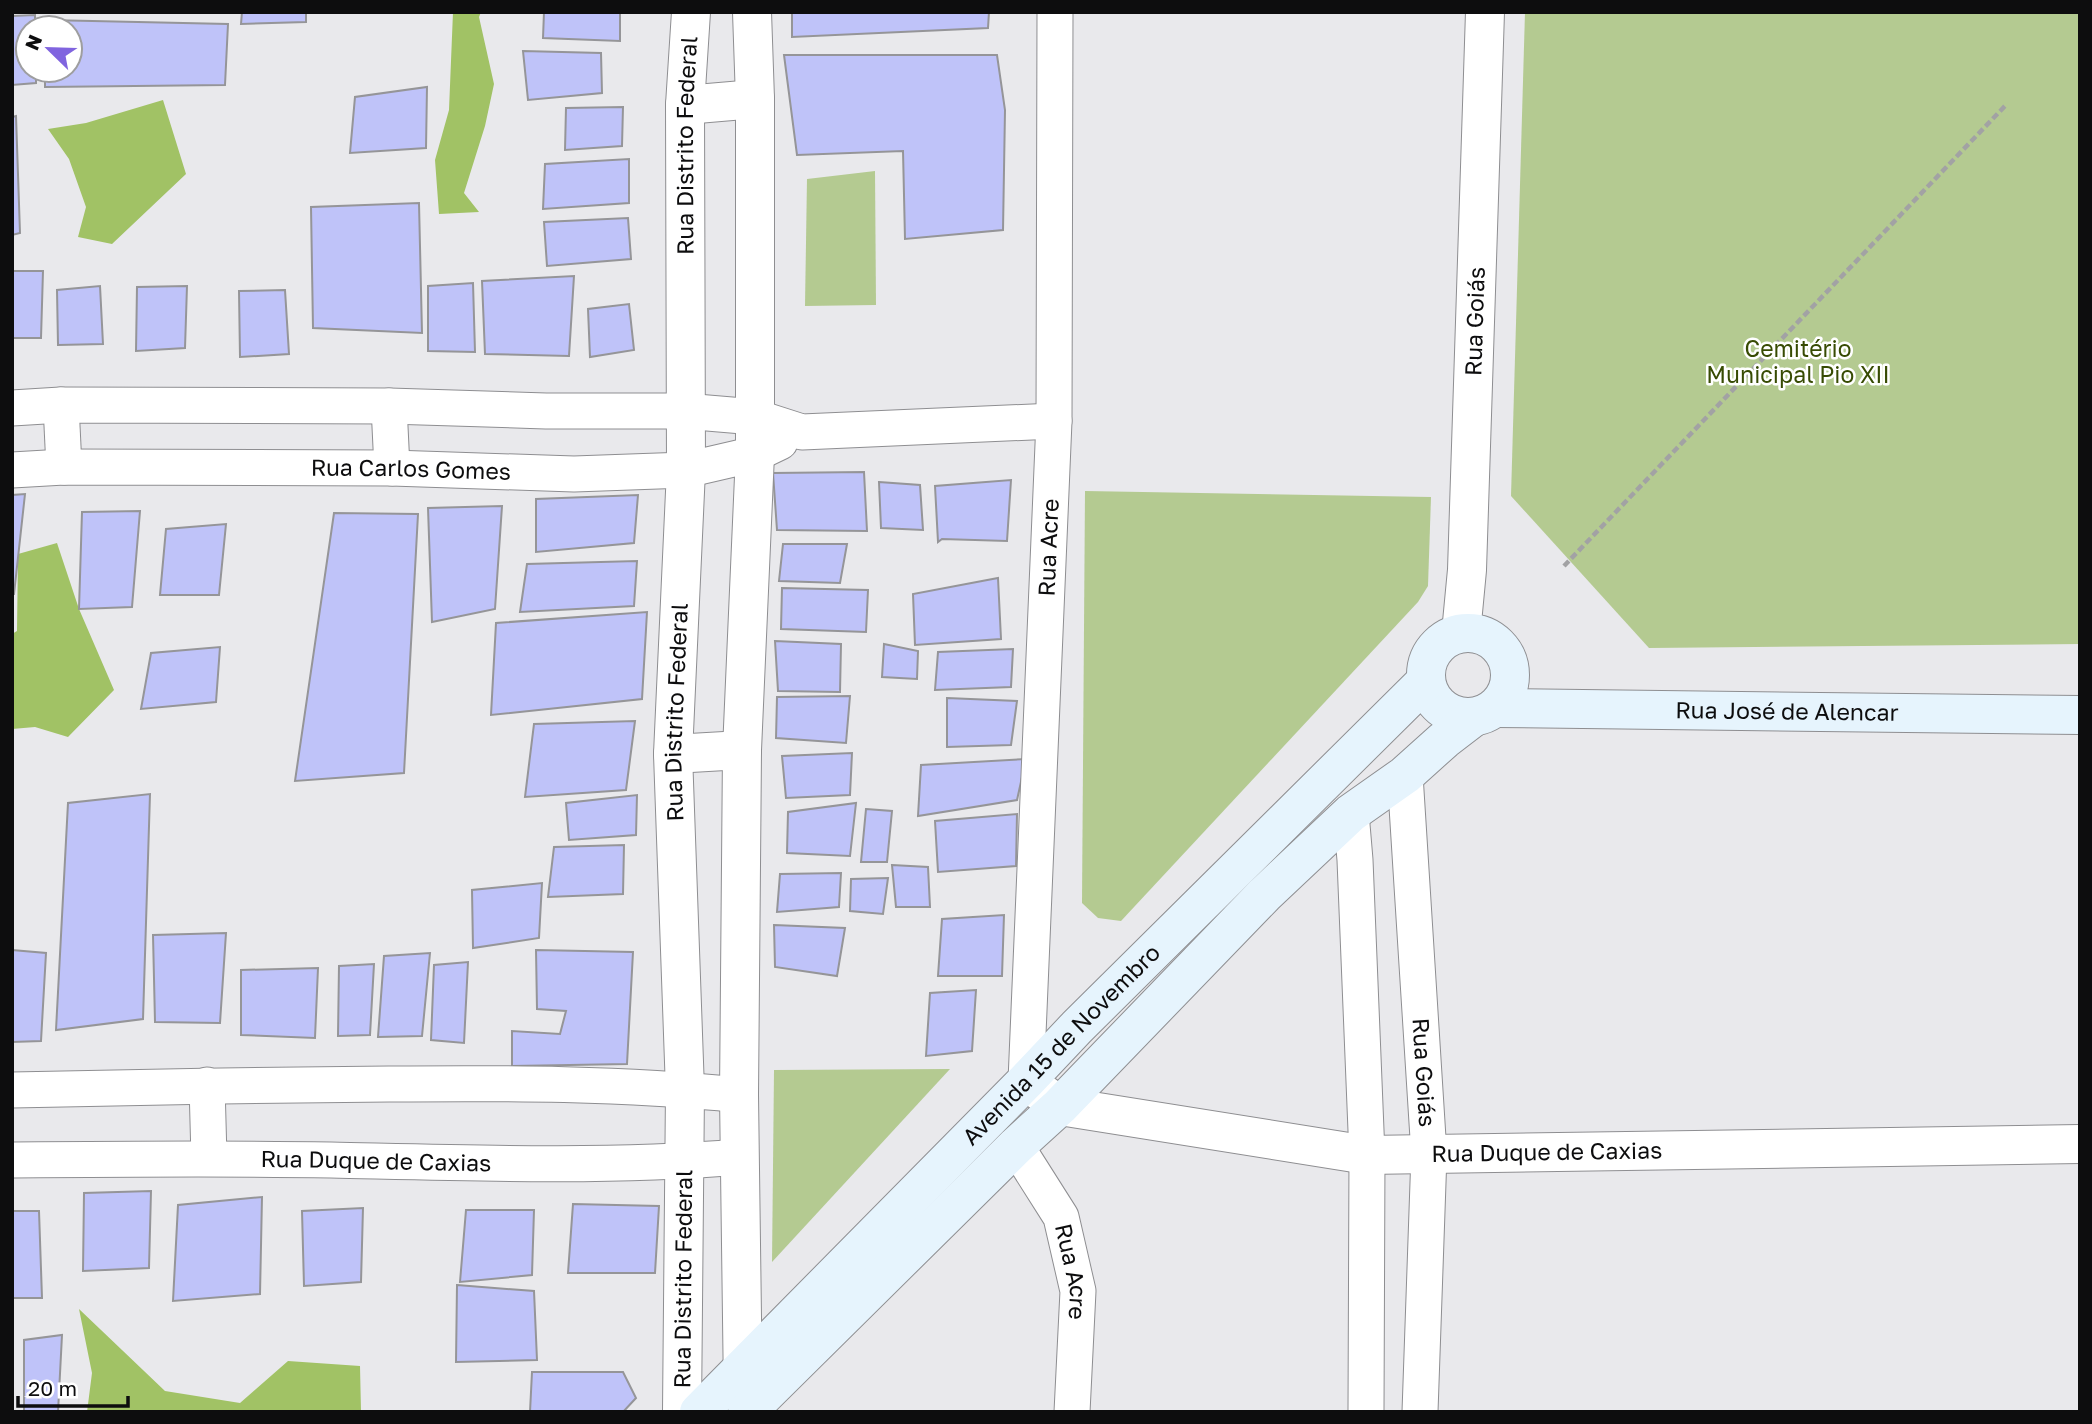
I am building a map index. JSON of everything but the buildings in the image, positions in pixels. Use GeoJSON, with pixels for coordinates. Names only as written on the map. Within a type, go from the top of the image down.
{"type":"FeatureCollection","features":[{"type":"Feature","properties":{"kind":"main road","name":"Avenida 15 de Novembro"},"geometry":{"type":"LineString","coordinates":[[699,1412],[1026,1082],[1077,1027],[1426,681],[1428,659],[1441,641],[1461,633],[1483,635],[1501,648],[1510,668],[1508,690],[1485,712],[1444,740],[1405,775],[1351,813],[1264,895],[1060,1106],[745,1412]]}},
{"type":"Feature","properties":{"kind":"main road"},"geometry":{"type":"LineString","coordinates":[[1426,681],[1434,701],[1452,715],[1485,712]]}},
{"type":"Feature","properties":{"kind":"main road","name":"Rua José de Alencar"},"geometry":{"type":"LineString","coordinates":[[1485,712],[2080,715]]}},
{"type":"Feature","properties":{"kind":"street","name":"Rua Distrito Federal"},"geometry":{"type":"LineString","coordinates":[[682,1412],[685,1090],[673,754],[686,470],[685,105],[691,12]]}},
{"type":"Feature","properties":{"kind":"street"},"geometry":{"type":"LineString","coordinates":[[745,1412],[739,1095],[742,750],[755,435],[755,99],[752,12]]}},
{"type":"Feature","properties":{"kind":"street","name":"Rua Acre"},"geometry":{"type":"LineString","coordinates":[[1026,1082],[1054,421],[1055,12]]}},
{"type":"Feature","properties":{"kind":"street","name":"Rua Goiás"},"geometry":{"type":"LineString","coordinates":[[1461,633],[1467,570],[1485,12]]}},
{"type":"Feature","properties":{"kind":"street"},"geometry":{"type":"LineString","coordinates":[[685,105],[755,99]]}},
{"type":"Feature","properties":{"kind":"street"},"geometry":{"type":"LineString","coordinates":[[61,405],[64,467]]}},
{"type":"Feature","properties":{"kind":"street","name":"Rua Carlos Gomes"},"geometry":{"type":"LineString","coordinates":[[12,408],[61,405],[389,406],[545,411],[684,411],[755,435],[1054,421]]}},
{"type":"Feature","properties":{"kind":"street"},"geometry":{"type":"LineString","coordinates":[[389,406],[393,468]]}},
{"type":"Feature","properties":{"kind":"street","name":"Rua Carlos Gomes"},"geometry":{"type":"LineString","coordinates":[[12,470],[64,467],[393,468],[574,474],[686,470],[755,435]]}},
{"type":"Feature","properties":{"kind":"street"},"geometry":{"type":"LineString","coordinates":[[673,754],[742,750]]}},
{"type":"Feature","properties":{"kind":"street","name":"Rua Goiás"},"geometry":{"type":"LineString","coordinates":[[1405,775],[1429,1154],[1420,1412]]}},
{"type":"Feature","properties":{"kind":"street"},"geometry":{"type":"LineString","coordinates":[[1351,813],[1367,1155],[1366,1412]]}},
{"type":"Feature","properties":{"kind":"street","name":"Rua Duque de Caxias"},"geometry":{"type":"LineString","coordinates":[[1026,1082],[1060,1106],[1367,1155],[2080,1144]]}},
{"type":"Feature","properties":{"kind":"street"},"geometry":{"type":"LineString","coordinates":[[12,1090],[207,1085],[533,1083],[739,1095]]}},
{"type":"Feature","properties":{"kind":"street"},"geometry":{"type":"LineString","coordinates":[[207,1085],[209,1158]]}},
{"type":"Feature","properties":{"kind":"street","name":"Rua Acre"},"geometry":{"type":"LineString","coordinates":[[1016,1146],[1061,1217],[1078,1291],[1072,1412]]}},
{"type":"Feature","properties":{"kind":"street","name":"Rua Duque de Caxias"},"geometry":{"type":"LineString","coordinates":[[12,1160],[209,1158],[528,1164],[684,1162],[740,1157]]}},
{"type":"Feature","properties":{"kind":"path"},"geometry":{"type":"LineString","coordinates":[[1564,566],[2005,106]]}},
{"type":"Feature","properties":{"kind":"green space"},"geometry":{"type":"Polygon","coordinates":[[[453,12],[481,12],[479,17],[494,84],[485,126],[464,193],[479,212],[439,214],[435,160],[449,110],[453,12]]]}},
{"type":"Feature","properties":{"kind":"green space","name":"Cemitério Municipal Pio XII"},"geometry":{"type":"Polygon","coordinates":[[[1525,12],[2080,12],[2080,644],[1649,648],[1511,496],[1525,12]]]}},
{"type":"Feature","properties":{"kind":"green space"},"geometry":{"type":"Polygon","coordinates":[[[163,100],[186,174],[112,244],[78,237],[86,207],[69,159],[48,129],[86,123],[163,100]]]}},
{"type":"Feature","properties":{"kind":"green space"},"geometry":{"type":"Polygon","coordinates":[[[875,171],[876,305],[805,306],[807,179],[875,171]]]}},
{"type":"Feature","properties":{"kind":"green space"},"geometry":{"type":"Polygon","coordinates":[[[1085,491],[1431,497],[1428,586],[1418,602],[1121,921],[1098,918],[1082,903],[1085,491]]]}},
{"type":"Feature","properties":{"kind":"green space"},"geometry":{"type":"Polygon","coordinates":[[[57,543],[79,609],[114,690],[68,737],[35,727],[12,729],[12,634],[17,631],[18,554],[57,543]]]}},
{"type":"Feature","properties":{"kind":"green space"},"geometry":{"type":"Polygon","coordinates":[[[950,1069],[772,1262],[774,1070],[950,1069]]]}},
{"type":"Feature","properties":{"kind":"green space"},"geometry":{"type":"Polygon","coordinates":[[[79,1309],[165,1391],[240,1403],[288,1361],[360,1366],[361,1412],[87,1412],[92,1373],[79,1309]]]}}]}
